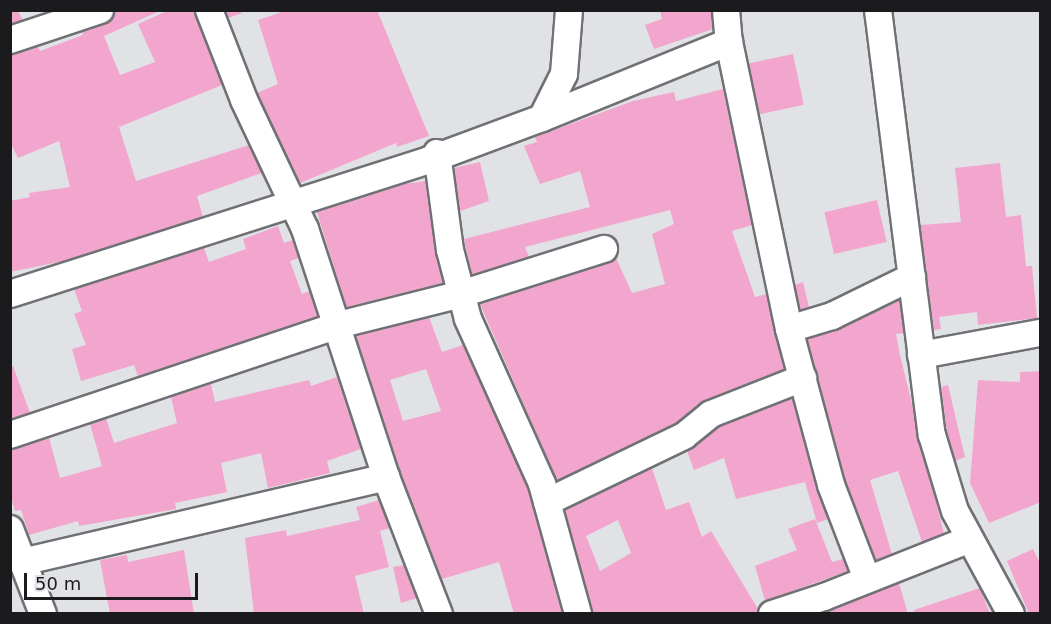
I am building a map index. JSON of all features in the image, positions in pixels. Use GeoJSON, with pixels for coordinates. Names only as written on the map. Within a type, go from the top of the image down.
{"type":"FeatureCollection","features":[{"type":"Feature","properties":{"kind":"street"},"geometry":{"type":"LineString","coordinates":[[10,40],[100,10]]}},
{"type":"Feature","properties":{"kind":"street"},"geometry":{"type":"LineString","coordinates":[[209,10],[244,100],[293,201],[338,325],[386,477],[439,614]]}},
{"type":"Feature","properties":{"kind":"street"},"geometry":{"type":"LineString","coordinates":[[542,118],[564,74],[569,10]]}},
{"type":"Feature","properties":{"kind":"street"},"geometry":{"type":"LineString","coordinates":[[726,10],[729,42],[789,329],[831,485],[867,579]]}},
{"type":"Feature","properties":{"kind":"street"},"geometry":{"type":"LineString","coordinates":[[878,10],[932,435],[955,510],[968,540],[984,559],[1011,614]]}},
{"type":"Feature","properties":{"kind":"street"},"geometry":{"type":"LineString","coordinates":[[10,294],[293,201],[429,160],[437,153],[542,118],[729,42]]}},
{"type":"Feature","properties":{"kind":"street"},"geometry":{"type":"LineString","coordinates":[[437,153],[450,250],[461,294],[495,387],[547,502],[578,614]]}},
{"type":"Feature","properties":{"kind":"street"},"geometry":{"type":"LineString","coordinates":[[10,435],[165,386],[338,325],[461,294],[604,249]]}},
{"type":"Feature","properties":{"kind":"street"},"geometry":{"type":"LineString","coordinates":[[789,329],[832,316],[872,293],[912,277]]}},
{"type":"Feature","properties":{"kind":"street"},"geometry":{"type":"LineString","coordinates":[[921,355],[1041,333]]}},
{"type":"Feature","properties":{"kind":"street"},"geometry":{"type":"LineString","coordinates":[[547,502],[684,436],[711,414],[802,378]]}},
{"type":"Feature","properties":{"kind":"street"},"geometry":{"type":"LineString","coordinates":[[22,562],[386,477]]}},
{"type":"Feature","properties":{"kind":"street"},"geometry":{"type":"LineString","coordinates":[[10,529],[43,614]]}},
{"type":"Feature","properties":{"kind":"street"},"geometry":{"type":"LineString","coordinates":[[780,612],[968,540]]}},
{"type":"Feature","properties":{"kind":"building"},"geometry":{"type":"Polygon","coordinates":[[[10,10],[17,10],[23,20],[10,24],[10,10]]]}},
{"type":"Feature","properties":{"kind":"building"},"geometry":{"type":"Polygon","coordinates":[[[115,10],[162,10],[104,36],[120,75],[155,62],[138,24],[169,10],[194,10],[222,85],[119,127],[136,181],[249,145],[262,173],[197,196],[203,217],[64,261],[10,272],[10,201],[30,197],[29,193],[70,187],[59,141],[18,158],[10,142],[10,55],[38,47],[40,51],[83,35],[82,32],[111,20],[115,10]]]}},
{"type":"Feature","properties":{"kind":"building"},"geometry":{"type":"Polygon","coordinates":[[[225,10],[242,10],[242,13],[228,18],[225,10]]]}},
{"type":"Feature","properties":{"kind":"building"},"geometry":{"type":"Polygon","coordinates":[[[288,10],[377,10],[429,136],[397,147],[396,143],[300,183],[257,93],[278,84],[258,20],[288,10]]]}},
{"type":"Feature","properties":{"kind":"building"},"geometry":{"type":"Polygon","coordinates":[[[660,10],[711,10],[713,29],[654,49],[645,25],[662,19],[660,10]]]}},
{"type":"Feature","properties":{"kind":"building"},"geometry":{"type":"Polygon","coordinates":[[[793,54],[804,105],[759,114],[748,64],[793,54]]]}},
{"type":"Feature","properties":{"kind":"building"},"geometry":{"type":"Polygon","coordinates":[[[723,89],[752,225],[732,231],[755,297],[766,294],[784,369],[705,400],[676,423],[557,481],[480,304],[609,263],[616,258],[632,293],[665,284],[652,234],[674,224],[670,210],[525,247],[529,257],[472,275],[464,239],[590,207],[580,171],[540,184],[524,146],[537,142],[535,137],[633,101],[674,92],[676,101],[723,89]]]}},
{"type":"Feature","properties":{"kind":"building"},"geometry":{"type":"Polygon","coordinates":[[[480,162],[489,201],[460,211],[454,168],[480,162]]]}},
{"type":"Feature","properties":{"kind":"building"},"geometry":{"type":"Polygon","coordinates":[[[1000,163],[1006,217],[1021,215],[1026,266],[1032,266],[1037,318],[978,325],[977,312],[939,317],[941,329],[934,330],[920,225],[961,222],[955,168],[1000,163]]]}},
{"type":"Feature","properties":{"kind":"building"},"geometry":{"type":"Polygon","coordinates":[[[426,181],[443,283],[346,307],[317,212],[405,184],[426,181]]]}},
{"type":"Feature","properties":{"kind":"building"},"geometry":{"type":"Polygon","coordinates":[[[877,200],[887,242],[834,254],[824,212],[877,200]]]}},
{"type":"Feature","properties":{"kind":"building"},"geometry":{"type":"Polygon","coordinates":[[[278,226],[284,243],[293,240],[299,258],[290,261],[302,294],[310,291],[318,316],[138,376],[134,365],[81,381],[72,349],[86,345],[74,314],[82,311],[74,289],[204,248],[209,262],[246,249],[243,239],[278,226]]]}},
{"type":"Feature","properties":{"kind":"building"},"geometry":{"type":"Polygon","coordinates":[[[803,282],[809,307],[800,310],[795,285],[803,282]]]}},
{"type":"Feature","properties":{"kind":"building"},"geometry":{"type":"Polygon","coordinates":[[[900,300],[904,333],[896,334],[944,534],[922,542],[898,471],[870,480],[892,554],[876,560],[845,480],[807,339],[839,329],[900,300]]]}},
{"type":"Feature","properties":{"kind":"building"},"geometry":{"type":"Polygon","coordinates":[[[429,317],[442,352],[463,345],[528,489],[562,614],[514,614],[499,562],[442,579],[400,472],[356,336],[429,317]],[[426,369],[390,380],[403,421],[441,411],[426,369]]]}},
{"type":"Feature","properties":{"kind":"building"},"geometry":{"type":"Polygon","coordinates":[[[13,366],[30,413],[10,419],[10,367],[13,366]]]}},
{"type":"Feature","properties":{"kind":"building"},"geometry":{"type":"Polygon","coordinates":[[[1041,371],[1041,502],[989,523],[970,483],[978,380],[1020,382],[1020,372],[1041,371]]]}},
{"type":"Feature","properties":{"kind":"building"},"geometry":{"type":"Polygon","coordinates":[[[337,377],[361,449],[327,461],[330,473],[268,488],[261,453],[221,463],[227,492],[175,503],[176,509],[79,526],[78,521],[29,535],[21,510],[15,511],[10,493],[10,450],[49,438],[60,478],[102,466],[90,424],[106,418],[114,443],[177,423],[171,397],[211,384],[215,402],[309,380],[311,386],[337,377]]]}},
{"type":"Feature","properties":{"kind":"building"},"geometry":{"type":"Polygon","coordinates":[[[948,385],[965,457],[955,461],[947,432],[941,387],[948,385]]]}},
{"type":"Feature","properties":{"kind":"building"},"geometry":{"type":"Polygon","coordinates":[[[792,398],[828,519],[817,523],[805,482],[736,499],[724,458],[694,470],[687,451],[719,427],[792,398]]]}},
{"type":"Feature","properties":{"kind":"building"},"geometry":{"type":"Polygon","coordinates":[[[652,468],[666,510],[689,502],[702,537],[711,531],[758,609],[757,614],[593,614],[565,510],[652,468]],[[618,520],[586,536],[600,571],[631,553],[618,520]]]}},
{"type":"Feature","properties":{"kind":"building"},"geometry":{"type":"Polygon","coordinates":[[[379,500],[390,528],[380,531],[389,567],[355,576],[364,614],[254,614],[245,538],[286,530],[287,536],[360,520],[356,507],[379,500]]]}},
{"type":"Feature","properties":{"kind":"building"},"geometry":{"type":"Polygon","coordinates":[[[815,519],[832,562],[843,559],[848,571],[765,601],[755,566],[797,550],[788,529],[815,519]]]}},
{"type":"Feature","properties":{"kind":"building"},"geometry":{"type":"Polygon","coordinates":[[[1033,549],[1041,565],[1041,614],[1029,614],[1007,561],[1033,549]]]}},
{"type":"Feature","properties":{"kind":"building"},"geometry":{"type":"Polygon","coordinates":[[[184,550],[194,614],[110,614],[100,560],[127,555],[128,562],[184,550]]]}},
{"type":"Feature","properties":{"kind":"building"},"geometry":{"type":"Polygon","coordinates":[[[404,565],[417,598],[401,603],[393,567],[404,565]]]}},
{"type":"Feature","properties":{"kind":"building"},"geometry":{"type":"Polygon","coordinates":[[[899,583],[908,614],[822,614],[830,611],[899,583]]]}},
{"type":"Feature","properties":{"kind":"building"},"geometry":{"type":"Polygon","coordinates":[[[980,588],[990,614],[915,614],[914,610],[980,588]]]}}]}
